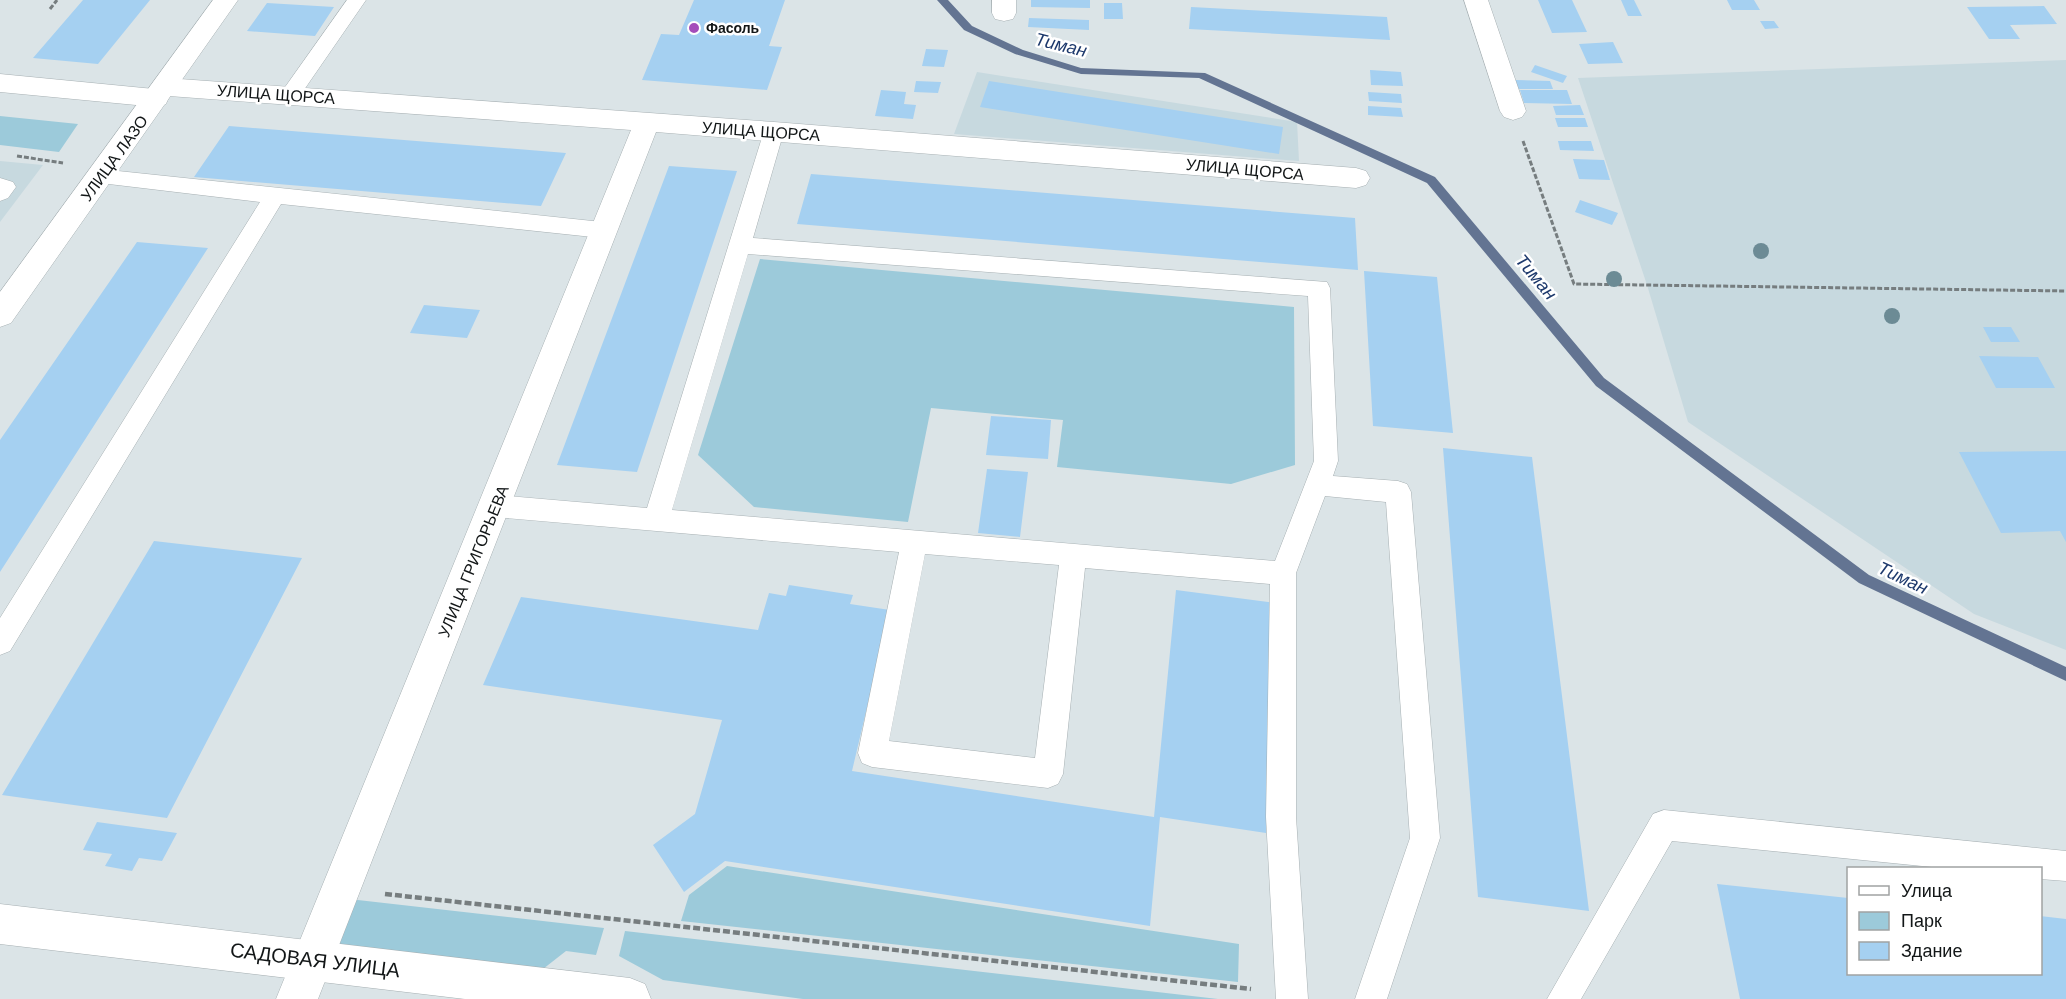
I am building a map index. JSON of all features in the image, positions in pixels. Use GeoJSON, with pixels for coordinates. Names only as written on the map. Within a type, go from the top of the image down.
{"type":"FeatureCollection","features":[{"type":"Feature","properties":{"kind":"street","name":"УЛИЦА ЛАЗО"},"geometry":{"type":"LineString","coordinates":[[0,315],[226,0]]}},
{"type":"Feature","properties":{"kind":"street"},"geometry":{"type":"LineString","coordinates":[[1476,0],[1513,111]]}},
{"type":"Feature","properties":{"kind":"street","name":"УЛИЦА ЩОРСА"},"geometry":{"type":"LineString","coordinates":[[0,83],[161,92],[290,95],[1356,178]]}},
{"type":"Feature","properties":{"kind":"street","name":"УЛИЦА ГРИГОРЬЕВА"},"geometry":{"type":"LineString","coordinates":[[297,999],[311,959],[495,506],[602,230],[647,122]]}},
{"type":"Feature","properties":{"kind":"street","name":"САДОВАЯ УЛИЦА"},"geometry":{"type":"LineString","coordinates":[[0,924],[311,959],[630,999]]}},
{"type":"Feature","properties":{"kind":"lane"},"geometry":{"type":"LineString","coordinates":[[290,95],[357,0]]}},
{"type":"Feature","properties":{"kind":"lane"},"geometry":{"type":"LineString","coordinates":[[656,520],[774,131]]}},
{"type":"Feature","properties":{"kind":"lane"},"geometry":{"type":"LineString","coordinates":[[99,177],[602,230]]}},
{"type":"Feature","properties":{"kind":"lane"},"geometry":{"type":"LineString","coordinates":[[0,186],[4,187],[0,193]]}},
{"type":"Feature","properties":{"kind":"lane"},"geometry":{"type":"LineString","coordinates":[[0,642],[275,196]]}},
{"type":"Feature","properties":{"kind":"lane"},"geometry":{"type":"LineString","coordinates":[[740,245],[1319,288],[1326,461],[1283,573],[1281,818],[1292,996]]}},
{"type":"Feature","properties":{"kind":"lane"},"geometry":{"type":"LineString","coordinates":[[1317,485],[1398,492],[1425,838],[1371,999]]}},
{"type":"Feature","properties":{"kind":"lane"},"geometry":{"type":"LineString","coordinates":[[495,506],[1283,573]]}},
{"type":"Feature","properties":{"kind":"lane"},"geometry":{"type":"LineString","coordinates":[[914,542],[872,753],[1048,774],[1072,556]]}},
{"type":"Feature","properties":{"kind":"lane"},"geometry":{"type":"LineString","coordinates":[[1563,999],[1664,825],[2066,866]]}},
{"type":"Feature","properties":{"kind":"path"},"geometry":{"type":"LineString","coordinates":[[50,9],[57,0]]}},
{"type":"Feature","properties":{"kind":"path"},"geometry":{"type":"LineString","coordinates":[[1513,111],[1574,284],[2066,291]]}},
{"type":"Feature","properties":{"kind":"path"},"geometry":{"type":"LineString","coordinates":[[339,889],[1292,996]]}},
{"type":"Feature","properties":{"kind":"shaded area"},"geometry":{"type":"Polygon","coordinates":[[[2066,60],[2066,650],[1974,614],[1688,422],[1647,285],[1578,78],[2066,60]]]}},
{"type":"Feature","properties":{"kind":"shaded area"},"geometry":{"type":"Polygon","coordinates":[[[977,72],[1297,122],[1299,161],[954,134],[977,72]]]}},
{"type":"Feature","properties":{"kind":"shaded area"},"geometry":{"type":"Polygon","coordinates":[[[0,161],[43,165],[0,222],[0,161]]]}},
{"type":"Feature","properties":{"kind":"green space"},"geometry":{"type":"Polygon","coordinates":[[[0,116],[78,124],[59,152],[0,145],[0,116]]]}},
{"type":"Feature","properties":{"kind":"green space"},"geometry":{"type":"Polygon","coordinates":[[[760,259],[1294,307],[1295,465],[1231,484],[1057,467],[1063,420],[931,408],[908,522],[754,507],[698,455],[760,259]]]}},
{"type":"Feature","properties":{"kind":"green space"},"geometry":{"type":"Polygon","coordinates":[[[727,866],[1239,944],[1238,982],[681,921],[689,895],[727,866]]]}},
{"type":"Feature","properties":{"kind":"green space"},"geometry":{"type":"Polygon","coordinates":[[[349,899],[604,928],[596,955],[566,951],[543,969],[332,944],[349,899]]]}},
{"type":"Feature","properties":{"kind":"green space"},"geometry":{"type":"Polygon","coordinates":[[[625,931],[1218,999],[803,999],[663,980],[619,956],[625,931]]]}},
{"type":"Feature","properties":{"kind":"building"},"geometry":{"type":"Polygon","coordinates":[[[83,0],[150,0],[98,64],[33,58],[83,0]]]}},
{"type":"Feature","properties":{"kind":"building"},"geometry":{"type":"Polygon","coordinates":[[[694,0],[785,0],[769,46],[782,47],[767,90],[642,80],[661,34],[679,35],[694,0]]]}},
{"type":"Feature","properties":{"kind":"building"},"geometry":{"type":"Polygon","coordinates":[[[1031,0],[1090,0],[1090,8],[1031,7],[1031,0]]]}},
{"type":"Feature","properties":{"kind":"building"},"geometry":{"type":"Polygon","coordinates":[[[1538,0],[1572,0],[1587,32],[1552,33],[1538,0]]]}},
{"type":"Feature","properties":{"kind":"building"},"geometry":{"type":"Polygon","coordinates":[[[1621,0],[1634,0],[1642,16],[1628,16],[1621,0]]]}},
{"type":"Feature","properties":{"kind":"building"},"geometry":{"type":"Polygon","coordinates":[[[1727,0],[1754,0],[1760,10],[1732,10],[1727,0]]]}},
{"type":"Feature","properties":{"kind":"building"},"geometry":{"type":"Polygon","coordinates":[[[267,3],[334,7],[315,36],[247,31],[267,3]]]}},
{"type":"Feature","properties":{"kind":"building"},"geometry":{"type":"Polygon","coordinates":[[[1104,3],[1122,3],[1123,19],[1104,19],[1104,3]]]}},
{"type":"Feature","properties":{"kind":"building"},"geometry":{"type":"Polygon","coordinates":[[[2044,6],[2057,24],[2010,25],[2020,39],[1989,39],[1967,7],[2044,6]]]}},
{"type":"Feature","properties":{"kind":"building"},"geometry":{"type":"Polygon","coordinates":[[[1191,7],[1387,17],[1390,40],[1189,29],[1191,7]]]}},
{"type":"Feature","properties":{"kind":"building"},"geometry":{"type":"Polygon","coordinates":[[[1029,18],[1089,20],[1089,30],[1028,27],[1029,18]]]}},
{"type":"Feature","properties":{"kind":"building"},"geometry":{"type":"Polygon","coordinates":[[[1760,21],[1774,21],[1779,28],[1765,29],[1760,21]]]}},
{"type":"Feature","properties":{"kind":"building"},"geometry":{"type":"Polygon","coordinates":[[[1613,42],[1623,63],[1588,64],[1579,44],[1613,42]]]}},
{"type":"Feature","properties":{"kind":"building"},"geometry":{"type":"Polygon","coordinates":[[[926,49],[948,50],[944,67],[922,66],[926,49]]]}},
{"type":"Feature","properties":{"kind":"building"},"geometry":{"type":"Polygon","coordinates":[[[1535,65],[1567,76],[1563,83],[1531,72],[1535,65]]]}},
{"type":"Feature","properties":{"kind":"building"},"geometry":{"type":"Polygon","coordinates":[[[1370,70],[1401,72],[1403,86],[1371,85],[1370,70]]]}},
{"type":"Feature","properties":{"kind":"building"},"geometry":{"type":"Polygon","coordinates":[[[1515,80],[1550,81],[1553,89],[1518,89],[1515,80]]]}},
{"type":"Feature","properties":{"kind":"building"},"geometry":{"type":"Polygon","coordinates":[[[916,81],[941,82],[938,93],[914,92],[916,81]]]}},
{"type":"Feature","properties":{"kind":"building"},"geometry":{"type":"Polygon","coordinates":[[[989,81],[1283,127],[1279,154],[980,107],[989,81]]]}},
{"type":"Feature","properties":{"kind":"building"},"geometry":{"type":"Polygon","coordinates":[[[881,90],[906,92],[904,104],[916,105],[913,119],[875,116],[881,90]]]}},
{"type":"Feature","properties":{"kind":"building"},"geometry":{"type":"Polygon","coordinates":[[[1520,90],[1567,90],[1572,104],[1524,103],[1520,90]]]}},
{"type":"Feature","properties":{"kind":"building"},"geometry":{"type":"Polygon","coordinates":[[[1368,92],[1401,94],[1402,103],[1369,101],[1368,92]]]}},
{"type":"Feature","properties":{"kind":"building"},"geometry":{"type":"Polygon","coordinates":[[[1580,105],[1584,115],[1556,115],[1553,106],[1580,105]]]}},
{"type":"Feature","properties":{"kind":"building"},"geometry":{"type":"Polygon","coordinates":[[[1368,106],[1401,108],[1403,117],[1368,115],[1368,106]]]}},
{"type":"Feature","properties":{"kind":"building"},"geometry":{"type":"Polygon","coordinates":[[[1555,118],[1585,118],[1588,127],[1558,127],[1555,118]]]}},
{"type":"Feature","properties":{"kind":"building"},"geometry":{"type":"Polygon","coordinates":[[[229,126],[566,153],[541,206],[194,177],[229,126]]]}},
{"type":"Feature","properties":{"kind":"building"},"geometry":{"type":"Polygon","coordinates":[[[1558,141],[1591,141],[1594,151],[1560,150],[1558,141]]]}},
{"type":"Feature","properties":{"kind":"building"},"geometry":{"type":"Polygon","coordinates":[[[1573,159],[1604,160],[1610,180],[1579,179],[1573,159]]]}},
{"type":"Feature","properties":{"kind":"building"},"geometry":{"type":"Polygon","coordinates":[[[669,166],[737,171],[637,472],[557,465],[669,166]]]}},
{"type":"Feature","properties":{"kind":"building"},"geometry":{"type":"Polygon","coordinates":[[[811,174],[1355,218],[1358,270],[797,224],[811,174]]]}},
{"type":"Feature","properties":{"kind":"building"},"geometry":{"type":"Polygon","coordinates":[[[1580,200],[1618,213],[1612,225],[1575,212],[1580,200]]]}},
{"type":"Feature","properties":{"kind":"building"},"geometry":{"type":"Polygon","coordinates":[[[137,242],[208,248],[0,572],[0,440],[137,242]]]}},
{"type":"Feature","properties":{"kind":"building"},"geometry":{"type":"Polygon","coordinates":[[[1364,271],[1437,277],[1453,433],[1373,426],[1364,271]]]}},
{"type":"Feature","properties":{"kind":"building"},"geometry":{"type":"Polygon","coordinates":[[[424,305],[480,310],[467,338],[410,333],[424,305]]]}},
{"type":"Feature","properties":{"kind":"building"},"geometry":{"type":"Polygon","coordinates":[[[1983,327],[2011,327],[2020,342],[1991,342],[1983,327]]]}},
{"type":"Feature","properties":{"kind":"building"},"geometry":{"type":"Polygon","coordinates":[[[1979,356],[2038,357],[2055,388],[1996,388],[1979,356]]]}},
{"type":"Feature","properties":{"kind":"building"},"geometry":{"type":"Polygon","coordinates":[[[991,416],[1051,420],[1048,459],[986,455],[991,416]]]}},
{"type":"Feature","properties":{"kind":"building"},"geometry":{"type":"Polygon","coordinates":[[[1443,448],[1532,457],[1589,911],[1478,897],[1443,448]]]}},
{"type":"Feature","properties":{"kind":"building"},"geometry":{"type":"Polygon","coordinates":[[[2066,451],[2066,542],[2060,531],[2001,533],[1959,452],[2066,451]]]}},
{"type":"Feature","properties":{"kind":"building"},"geometry":{"type":"Polygon","coordinates":[[[987,469],[1028,472],[1020,537],[978,533],[987,469]]]}},
{"type":"Feature","properties":{"kind":"building"},"geometry":{"type":"Polygon","coordinates":[[[154,541],[302,558],[167,818],[2,795],[154,541]]]}},
{"type":"Feature","properties":{"kind":"building"},"geometry":{"type":"Polygon","coordinates":[[[789,585],[853,595],[850,604],[890,610],[852,771],[1154,817],[1176,590],[1276,603],[1266,833],[1160,817],[1150,926],[725,861],[684,892],[653,845],[695,814],[722,720],[483,685],[521,597],[758,630],[769,593],[786,596],[789,585]]]}},
{"type":"Feature","properties":{"kind":"building"},"geometry":{"type":"Polygon","coordinates":[[[97,822],[177,833],[162,861],[139,858],[132,871],[105,866],[112,854],[83,850],[97,822]]]}},
{"type":"Feature","properties":{"kind":"building"},"geometry":{"type":"Polygon","coordinates":[[[1717,884],[1847,898],[1847,975],[2042,975],[2042,916],[2066,919],[2066,999],[1740,999],[1717,884]]]}},
{"type":"Feature","properties":{"kind":"waterway","name":"Тиман"},"geometry":{"type":"LineString","coordinates":[[942,0],[968,28],[1019,52],[1081,71],[1201,75],[1431,180],[1600,382],[1864,579],[2066,674]]}},
{"type":"Feature","properties":{"kind":"place","name":"Фасоль"},"geometry":{"type":"Point","coordinates":[694,28]}}]}
